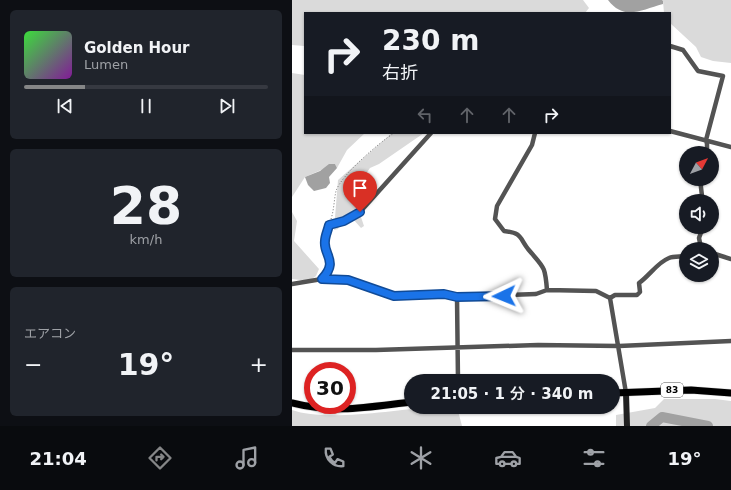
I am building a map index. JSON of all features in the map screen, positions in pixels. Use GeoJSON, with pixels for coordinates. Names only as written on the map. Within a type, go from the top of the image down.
{"type":"FeatureCollection","features":[{"type":"Feature","properties":{"kind":"main road","name":"83"},"geometry":{"type":"LineString","coordinates":[[620,394],[626,395],[652,390],[691,390],[731,393]]}},
{"type":"Feature","properties":{"kind":"main road"},"geometry":{"type":"LineString","coordinates":[[292,403],[313,408],[333,410],[404,403]]}},
{"type":"Feature","properties":{"kind":"street"},"geometry":{"type":"LineString","coordinates":[[671,46],[683,50],[698,70],[723,76],[706,140],[707,146]]}},
{"type":"Feature","properties":{"kind":"street"},"geometry":{"type":"LineString","coordinates":[[671,131],[731,147]]}},
{"type":"Feature","properties":{"kind":"street"},"geometry":{"type":"LineString","coordinates":[[322,279],[328,273],[330,258],[324,242],[329,225],[344,221],[360,212],[430,134]]}},
{"type":"Feature","properties":{"kind":"street"},"geometry":{"type":"LineString","coordinates":[[536,134],[532,145],[497,206],[495,219],[504,232],[514,232],[521,236],[528,248],[543,265],[547,290]]}},
{"type":"Feature","properties":{"kind":"street"},"geometry":{"type":"LineString","coordinates":[[719,255],[731,259]]}},
{"type":"Feature","properties":{"kind":"street"},"geometry":{"type":"LineString","coordinates":[[610,298],[615,295],[637,295],[640,292],[639,283],[648,277],[660,263],[670,258],[679,257]]}},
{"type":"Feature","properties":{"kind":"street"},"geometry":{"type":"LineString","coordinates":[[292,284],[322,279],[348,280],[394,296],[444,294],[457,297],[536,294],[547,290],[596,291],[610,298]]}},
{"type":"Feature","properties":{"kind":"street"},"geometry":{"type":"LineString","coordinates":[[457,297],[458,374]]}},
{"type":"Feature","properties":{"kind":"street"},"geometry":{"type":"LineString","coordinates":[[610,298],[626,395],[627,426]]}},
{"type":"Feature","properties":{"kind":"street"},"geometry":{"type":"LineString","coordinates":[[292,350],[376,350],[538,345],[619,346],[731,341]]}},
{"type":"Feature","properties":{"kind":"path"},"geometry":{"type":"LineString","coordinates":[[329,225],[334,211],[336,190],[349,172],[393,134]]}},
{"type":"Feature","properties":{"kind":"shaded area"},"geometry":{"type":"Polygon","coordinates":[[[292,0],[583,0],[589,8],[586,12],[304,12],[304,46],[292,45],[292,0]]]}},
{"type":"Feature","properties":{"kind":"shaded area"},"geometry":{"type":"Polygon","coordinates":[[[608,0],[662,0],[663,4],[640,11],[627,12],[620,10],[608,0]]]}},
{"type":"Feature","properties":{"kind":"shaded area"},"geometry":{"type":"Polygon","coordinates":[[[662,0],[731,0],[731,63],[713,61],[701,57],[696,47],[671,24],[671,12],[664,12],[662,0]]]}},
{"type":"Feature","properties":{"kind":"shaded area"},"geometry":{"type":"Polygon","coordinates":[[[292,73],[304,75],[304,134],[364,134],[347,150],[337,168],[335,164],[305,177],[292,197],[292,73]]]}},
{"type":"Feature","properties":{"kind":"shaded area"},"geometry":{"type":"Polygon","coordinates":[[[391,134],[423,134],[379,164],[370,168],[350,197],[360,214],[364,226],[361,228],[353,219],[341,222],[338,229],[334,230],[338,180],[391,134]]]}},
{"type":"Feature","properties":{"kind":"shaded area"},"geometry":{"type":"Polygon","coordinates":[[[329,164],[335,164],[337,168],[329,177],[330,183],[326,188],[314,191],[308,185],[305,177],[320,171],[329,164]]]}},
{"type":"Feature","properties":{"kind":"shaded area"},"geometry":{"type":"Polygon","coordinates":[[[292,212],[297,221],[294,241],[319,269],[316,276],[309,281],[292,279],[292,212]]]}},
{"type":"Feature","properties":{"kind":"shaded area"},"geometry":{"type":"Polygon","coordinates":[[[664,399],[715,399],[731,401],[731,426],[616,426],[616,415],[655,408],[664,399]]]}},
{"type":"Feature","properties":{"kind":"shaded area"},"geometry":{"type":"Polygon","coordinates":[[[292,410],[304,413],[304,414],[323,415],[404,410],[404,414],[459,414],[462,426],[292,426],[292,410]]]}},
{"type":"Feature","properties":{"kind":"waterway"},"geometry":{"type":"LineString","coordinates":[[651,426],[662,417],[708,426]]}},
{"type":"Feature","properties":{"kind":"route"},"geometry":{"type":"LineString","coordinates":[[360,212],[344,221],[329,225],[324,242],[330,258],[328,273],[322,279],[348,280],[370,286],[379,292],[394,296],[444,294],[457,297],[504,296]]}}]}
